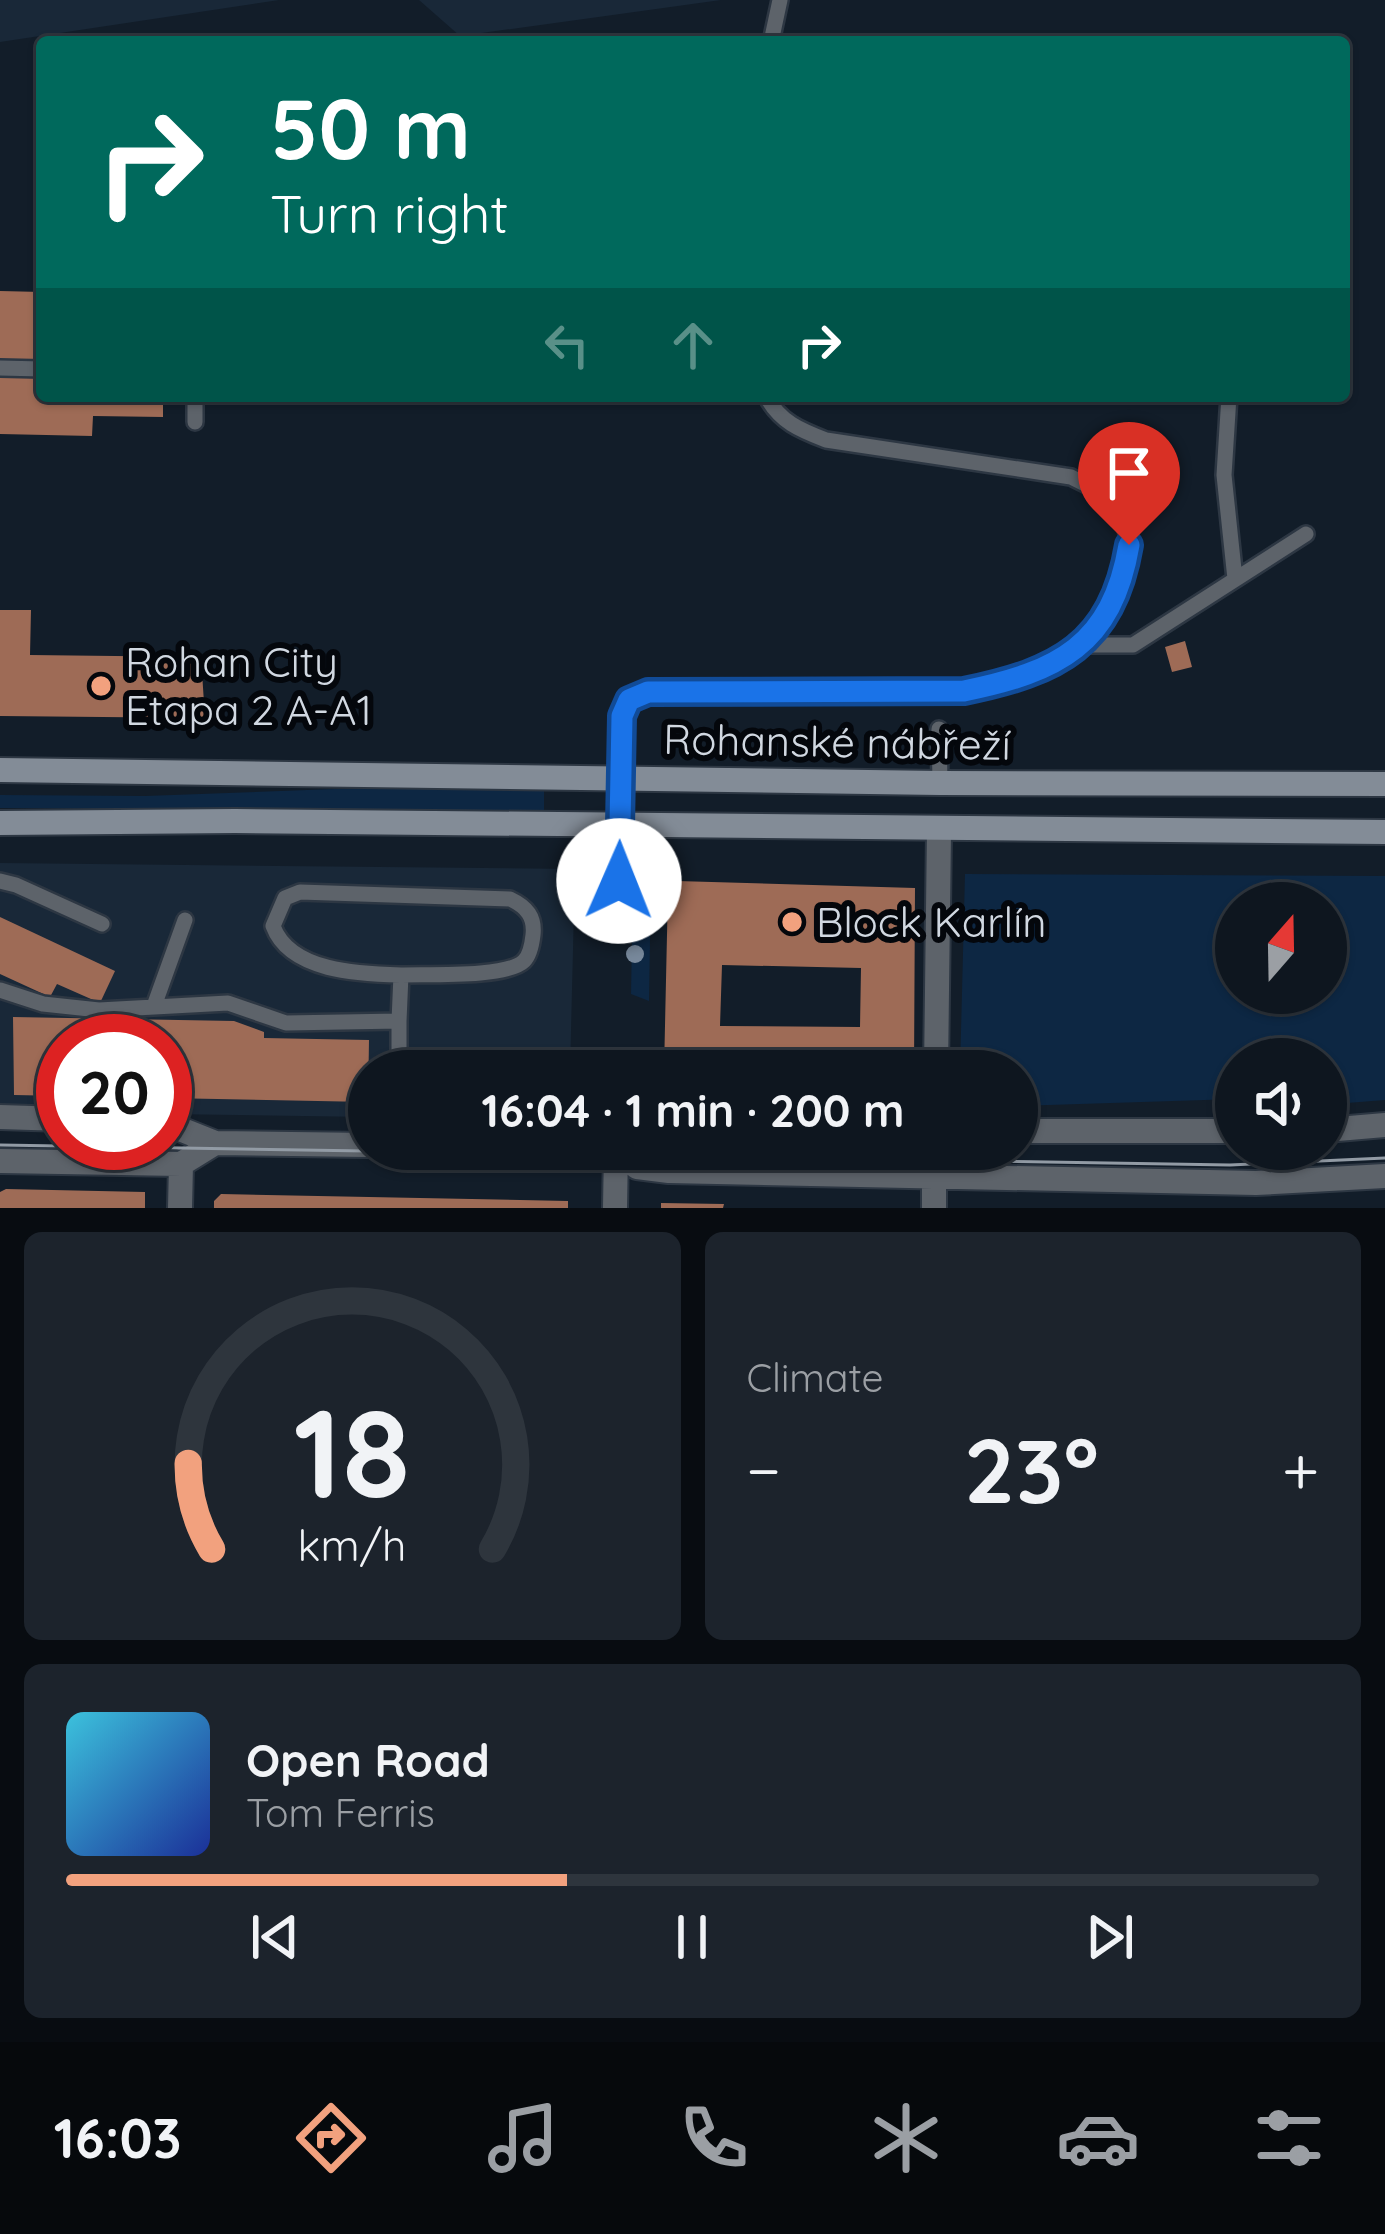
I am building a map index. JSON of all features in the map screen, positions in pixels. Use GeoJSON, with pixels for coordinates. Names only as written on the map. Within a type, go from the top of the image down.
{"type":"FeatureCollection","features":[{"type":"Feature","properties":{"kind":"main road","name":"Rohanské nábřeží"},"geometry":{"type":"LineString","coordinates":[[0,770],[1385,784]]}},
{"type":"Feature","properties":{"kind":"main road","name":"Rohanské nábřeží"},"geometry":{"type":"LineString","coordinates":[[0,823],[236,820],[1385,832]]}},
{"type":"Feature","properties":{"kind":"street"},"geometry":{"type":"LineString","coordinates":[[936,1050],[939,830]]}},
{"type":"Feature","properties":{"kind":"street"},"geometry":{"type":"LineString","coordinates":[[0,1117],[36,1118]]}},
{"type":"Feature","properties":{"kind":"street"},"geometry":{"type":"LineString","coordinates":[[1347,1128],[1385,1124]]}},
{"type":"Feature","properties":{"kind":"street"},"geometry":{"type":"LineString","coordinates":[[1038,1131],[1215,1131]]}},
{"type":"Feature","properties":{"kind":"street"},"geometry":{"type":"LineString","coordinates":[[192,1134],[215,1143],[348,1145]]}},
{"type":"Feature","properties":{"kind":"street"},"geometry":{"type":"LineString","coordinates":[[192,1157],[215,1143]]}},
{"type":"Feature","properties":{"kind":"street"},"geometry":{"type":"LineString","coordinates":[[3,1163],[36,1163]]}},
{"type":"Feature","properties":{"kind":"street"},"geometry":{"type":"LineString","coordinates":[[180,1208],[181,1170]]}},
{"type":"Feature","properties":{"kind":"street"},"geometry":{"type":"LineString","coordinates":[[615,1208],[616,1170]]}},
{"type":"Feature","properties":{"kind":"street"},"geometry":{"type":"LineString","coordinates":[[674,1170],[1256,1183],[1385,1176]]}},
{"type":"Feature","properties":{"kind":"street"},"geometry":{"type":"LineString","coordinates":[[934,1170],[934,1208]]}},
{"type":"Feature","properties":{"kind":"lane"},"geometry":{"type":"LineString","coordinates":[[772,36],[780,0]]}},
{"type":"Feature","properties":{"kind":"lane"},"geometry":{"type":"LineString","coordinates":[[0,368],[36,369]]}},
{"type":"Feature","properties":{"kind":"lane"},"geometry":{"type":"LineString","coordinates":[[195,402],[195,422]]}},
{"type":"Feature","properties":{"kind":"lane"},"geometry":{"type":"LineString","coordinates":[[619,881],[622,716],[629,700],[648,692],[964,691],[1007,682],[1082,645],[1104,622],[1122,586],[1129,545],[1121,517],[1102,492],[1071,477],[826,440],[796,429],[769,402]]}},
{"type":"Feature","properties":{"kind":"lane"},"geometry":{"type":"LineString","coordinates":[[1229,402],[1224,475],[1235,579]]}},
{"type":"Feature","properties":{"kind":"lane"},"geometry":{"type":"LineString","coordinates":[[1082,645],[1133,645],[1306,534]]}},
{"type":"Feature","properties":{"kind":"lane"},"geometry":{"type":"LineString","coordinates":[[939,729],[940,783]]}},
{"type":"Feature","properties":{"kind":"lane"},"geometry":{"type":"LineString","coordinates":[[0,881],[102,924]]}},
{"type":"Feature","properties":{"kind":"lane"},"geometry":{"type":"LineString","coordinates":[[300,892],[510,899],[524,905],[534,921],[526,960],[511,970],[401,976],[339,970],[290,950],[273,926],[277,910],[285,898],[300,892]]}},
{"type":"Feature","properties":{"kind":"lane"},"geometry":{"type":"LineString","coordinates":[[154,1006],[185,920]]}},
{"type":"Feature","properties":{"kind":"lane"},"geometry":{"type":"LineString","coordinates":[[399,1050],[401,976]]}},
{"type":"Feature","properties":{"kind":"lane"},"geometry":{"type":"LineString","coordinates":[[0,989],[43,1004],[99,1010],[229,1003],[286,1023],[399,1021]]}},
{"type":"Feature","properties":{"kind":"shaded area"},"geometry":{"type":"Polygon","coordinates":[[[0,0],[279,0],[36,36],[0,42],[0,0]]]}},
{"type":"Feature","properties":{"kind":"shaded area"},"geometry":{"type":"Polygon","coordinates":[[[419,0],[721,0],[460,36],[419,0]]]}},
{"type":"Feature","properties":{"kind":"shaded area"},"geometry":{"type":"Polygon","coordinates":[[[334,789],[544,789],[544,811],[0,808],[0,795],[145,796],[334,789]]]}},
{"type":"Feature","properties":{"kind":"shaded area"},"geometry":{"type":"Polygon","coordinates":[[[0,863],[575,869],[571,1050],[348,1050],[348,1117],[192,1114],[192,1014],[36,1014],[36,1112],[0,1111],[0,863]]]}},
{"type":"Feature","properties":{"kind":"shaded area"},"geometry":{"type":"Polygon","coordinates":[[[965,874],[1385,876],[1385,1100],[1347,1103],[1347,1038],[1215,1038],[1215,1100],[1038,1105],[1038,1050],[961,1050],[965,874]]]}},
{"type":"Feature","properties":{"kind":"shaded area"},"geometry":{"type":"Polygon","coordinates":[[[633,880],[651,880],[649,1001],[631,994],[633,880]]]}},
{"type":"Feature","properties":{"kind":"building"},"geometry":{"type":"Polygon","coordinates":[[[0,291],[36,292],[36,402],[163,402],[163,417],[93,416],[92,436],[0,434],[0,291]]]}},
{"type":"Feature","properties":{"kind":"building","name":"Rohan City Etapa 2 A-A1"},"geometry":{"type":"Polygon","coordinates":[[[0,610],[31,610],[30,655],[201,657],[205,718],[0,716],[0,610]]]}},
{"type":"Feature","properties":{"kind":"building"},"geometry":{"type":"Polygon","coordinates":[[[1185,641],[1192,667],[1172,672],[1165,647],[1185,641]]]}},
{"type":"Feature","properties":{"kind":"building","name":"Block Karlín"},"geometry":{"type":"Polygon","coordinates":[[[677,881],[915,888],[914,1050],[664,1050],[668,889],[677,881]],[[722,965],[720,1026],[860,1027],[861,968],[722,965]]]}},
{"type":"Feature","properties":{"kind":"building"},"geometry":{"type":"Polygon","coordinates":[[[0,917],[115,971],[100,1003],[57,984],[50,997],[0,974],[0,917]]]}},
{"type":"Feature","properties":{"kind":"building"},"geometry":{"type":"Polygon","coordinates":[[[13,1017],[36,1017],[36,1095],[14,1095],[13,1017]]]}},
{"type":"Feature","properties":{"kind":"building"},"geometry":{"type":"Polygon","coordinates":[[[192,1020],[234,1021],[264,1032],[264,1038],[369,1040],[369,1050],[348,1050],[348,1102],[192,1099],[192,1020]]]}},
{"type":"Feature","properties":{"kind":"building"},"geometry":{"type":"Polygon","coordinates":[[[0,1192],[145,1192],[145,1208],[0,1208],[0,1192]]]}},
{"type":"Feature","properties":{"kind":"building"},"geometry":{"type":"Polygon","coordinates":[[[221,1194],[568,1201],[568,1208],[214,1208],[221,1194]]]}},
{"type":"Feature","properties":{"kind":"building"},"geometry":{"type":"Polygon","coordinates":[[[661,1203],[724,1204],[723,1208],[661,1208],[661,1203]]]}},
{"type":"Feature","properties":{"kind":"tram line"},"geometry":{"type":"LineString","coordinates":[[0,1145],[1230,1165],[1385,1158]]}},
{"type":"Feature","properties":{"kind":"place","name":"Rohan City Etapa 2 A-A1"},"geometry":{"type":"Point","coordinates":[101,686]}},
{"type":"Feature","properties":{"kind":"place","name":"Block Karlín"},"geometry":{"type":"Point","coordinates":[792,922]}},
{"type":"Feature","properties":{"kind":"route"},"geometry":{"type":"LineString","coordinates":[[619,881],[622,716],[629,700],[648,692],[964,691],[1007,682],[1082,645],[1104,622],[1122,586],[1129,545]]}}]}
